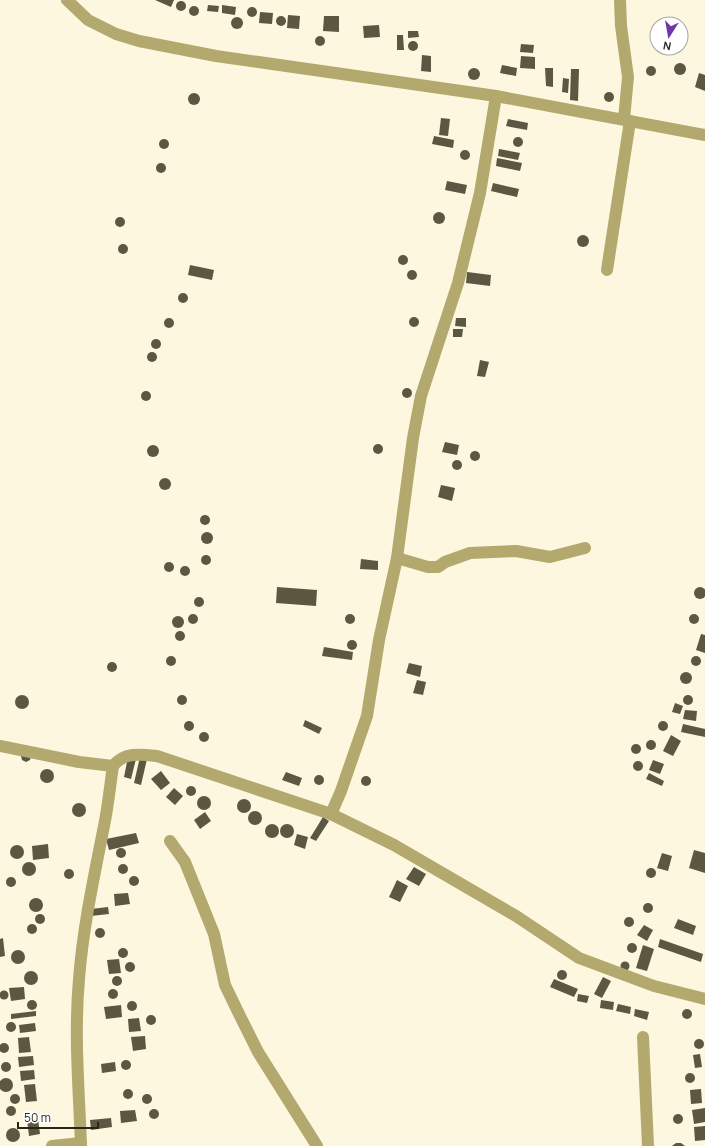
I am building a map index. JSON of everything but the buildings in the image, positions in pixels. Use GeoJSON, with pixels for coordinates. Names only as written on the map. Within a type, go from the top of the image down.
{"type":"FeatureCollection","features":[{"type":"Feature","properties":{"kind":"street"},"geometry":{"type":"LineString","coordinates":[[67,0],[88,20],[116,34],[138,41],[216,56],[496,96],[705,135]]}},
{"type":"Feature","properties":{"kind":"street"},"geometry":{"type":"LineString","coordinates":[[607,270],[627,120],[628,77],[621,26],[620,0]]}},
{"type":"Feature","properties":{"kind":"street"},"geometry":{"type":"LineString","coordinates":[[331,814],[341,792],[367,716],[379,640],[397,558],[413,438],[421,396],[460,277],[480,193],[496,96]]}},
{"type":"Feature","properties":{"kind":"street"},"geometry":{"type":"LineString","coordinates":[[397,558],[428,567],[438,567],[445,562],[470,553],[516,551],[550,557],[585,548]]}},
{"type":"Feature","properties":{"kind":"street"},"geometry":{"type":"LineString","coordinates":[[0,746],[79,762],[113,766]]}},
{"type":"Feature","properties":{"kind":"street"},"geometry":{"type":"LineString","coordinates":[[52,1146],[81,1144],[76,1038],[79,980],[86,919],[104,825],[113,766],[117,760],[134,754],[157,756],[331,814],[394,845],[516,916],[579,958],[654,986],[705,999]]}},
{"type":"Feature","properties":{"kind":"street"},"geometry":{"type":"LineString","coordinates":[[170,841],[184,862],[214,934],[225,985],[265,1064],[317,1146]]}},
{"type":"Feature","properties":{"kind":"street"},"geometry":{"type":"LineString","coordinates":[[643,1037],[648,1146]]}}]}
